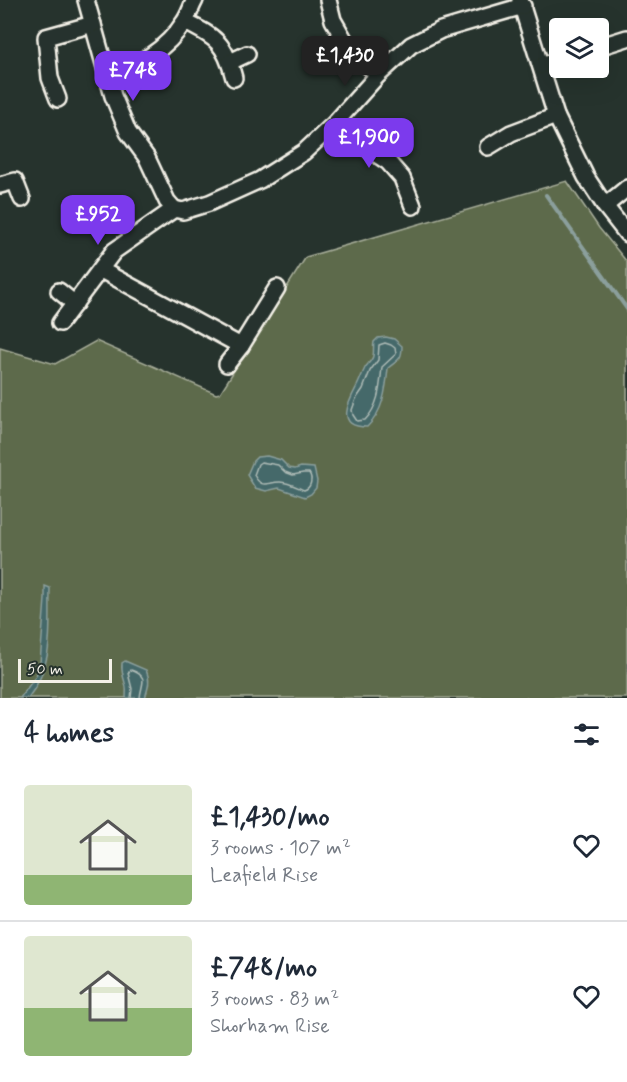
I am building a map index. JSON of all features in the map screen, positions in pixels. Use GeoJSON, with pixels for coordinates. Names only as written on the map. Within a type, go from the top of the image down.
{"type":"FeatureCollection","features":[{"type":"Feature","properties":{"kind":"street"},"geometry":{"type":"LineString","coordinates":[[86,0],[113,96],[128,132],[147,158],[167,201],[174,209],[183,211],[209,203],[260,180],[304,152],[335,123],[378,75],[411,45],[441,30],[522,3],[556,116],[586,177],[605,207],[627,234]]}},
{"type":"Feature","properties":{"kind":"street"},"geometry":{"type":"LineString","coordinates":[[107,77],[126,71],[151,56],[168,41],[184,21],[195,0]]}},
{"type":"Feature","properties":{"kind":"street"},"geometry":{"type":"LineString","coordinates":[[328,0],[333,20],[349,48],[378,75]]}},
{"type":"Feature","properties":{"kind":"street"},"geometry":{"type":"LineString","coordinates":[[184,21],[218,41],[230,62],[234,78]]}},
{"type":"Feature","properties":{"kind":"street"},"geometry":{"type":"LineString","coordinates":[[58,99],[50,78],[46,37],[93,24]]}},
{"type":"Feature","properties":{"kind":"street"},"geometry":{"type":"LineString","coordinates":[[609,44],[627,38]]}},
{"type":"Feature","properties":{"kind":"street"},"geometry":{"type":"LineString","coordinates":[[230,62],[247,54]]}},
{"type":"Feature","properties":{"kind":"street"},"geometry":{"type":"LineString","coordinates":[[541,66],[549,63]]}},
{"type":"Feature","properties":{"kind":"street"},"geometry":{"type":"LineString","coordinates":[[488,147],[512,133],[556,116]]}},
{"type":"Feature","properties":{"kind":"street"},"geometry":{"type":"LineString","coordinates":[[335,123],[388,162],[402,178],[413,206]]}},
{"type":"Feature","properties":{"kind":"street"},"geometry":{"type":"LineString","coordinates":[[14,181],[22,199]]}},
{"type":"Feature","properties":{"kind":"street"},"geometry":{"type":"LineString","coordinates":[[605,207],[627,188]]}},
{"type":"Feature","properties":{"kind":"street"},"geometry":{"type":"LineString","coordinates":[[60,323],[114,251],[174,209]]}},
{"type":"Feature","properties":{"kind":"street"},"geometry":{"type":"LineString","coordinates":[[101,270],[241,346]]}},
{"type":"Feature","properties":{"kind":"street"},"geometry":{"type":"LineString","coordinates":[[227,364],[241,346],[277,288]]}},
{"type":"Feature","properties":{"kind":"street"},"geometry":{"type":"LineString","coordinates":[[58,291],[75,304]]}},
{"type":"Feature","properties":{"kind":"green space"},"geometry":{"type":"Polygon","coordinates":[[[567,181],[599,228],[627,262],[627,698],[0,698],[0,348],[55,364],[96,341],[216,394],[220,393],[306,257],[567,181]]]}},
{"type":"Feature","properties":{"kind":"water"},"geometry":{"type":"Polygon","coordinates":[[[378,338],[394,339],[402,346],[401,354],[399,359],[388,368],[385,392],[377,415],[367,427],[357,426],[347,419],[348,406],[372,358],[374,342],[378,338]]]}},
{"type":"Feature","properties":{"kind":"water"},"geometry":{"type":"Polygon","coordinates":[[[267,456],[281,460],[289,468],[314,468],[316,488],[305,497],[279,488],[266,491],[255,488],[247,475],[257,457],[267,456]]]}},
{"type":"Feature","properties":{"kind":"water"},"geometry":{"type":"Polygon","coordinates":[[[45,586],[50,588],[50,632],[47,659],[37,685],[28,698],[20,698],[36,676],[40,663],[45,586]]]}},
{"type":"Feature","properties":{"kind":"water"},"geometry":{"type":"Polygon","coordinates":[[[125,661],[146,670],[149,681],[145,698],[126,698],[122,673],[122,663],[125,661]]]}},
{"type":"Feature","properties":{"kind":"waterway"},"geometry":{"type":"LineString","coordinates":[[546,195],[627,309]]}}]}
